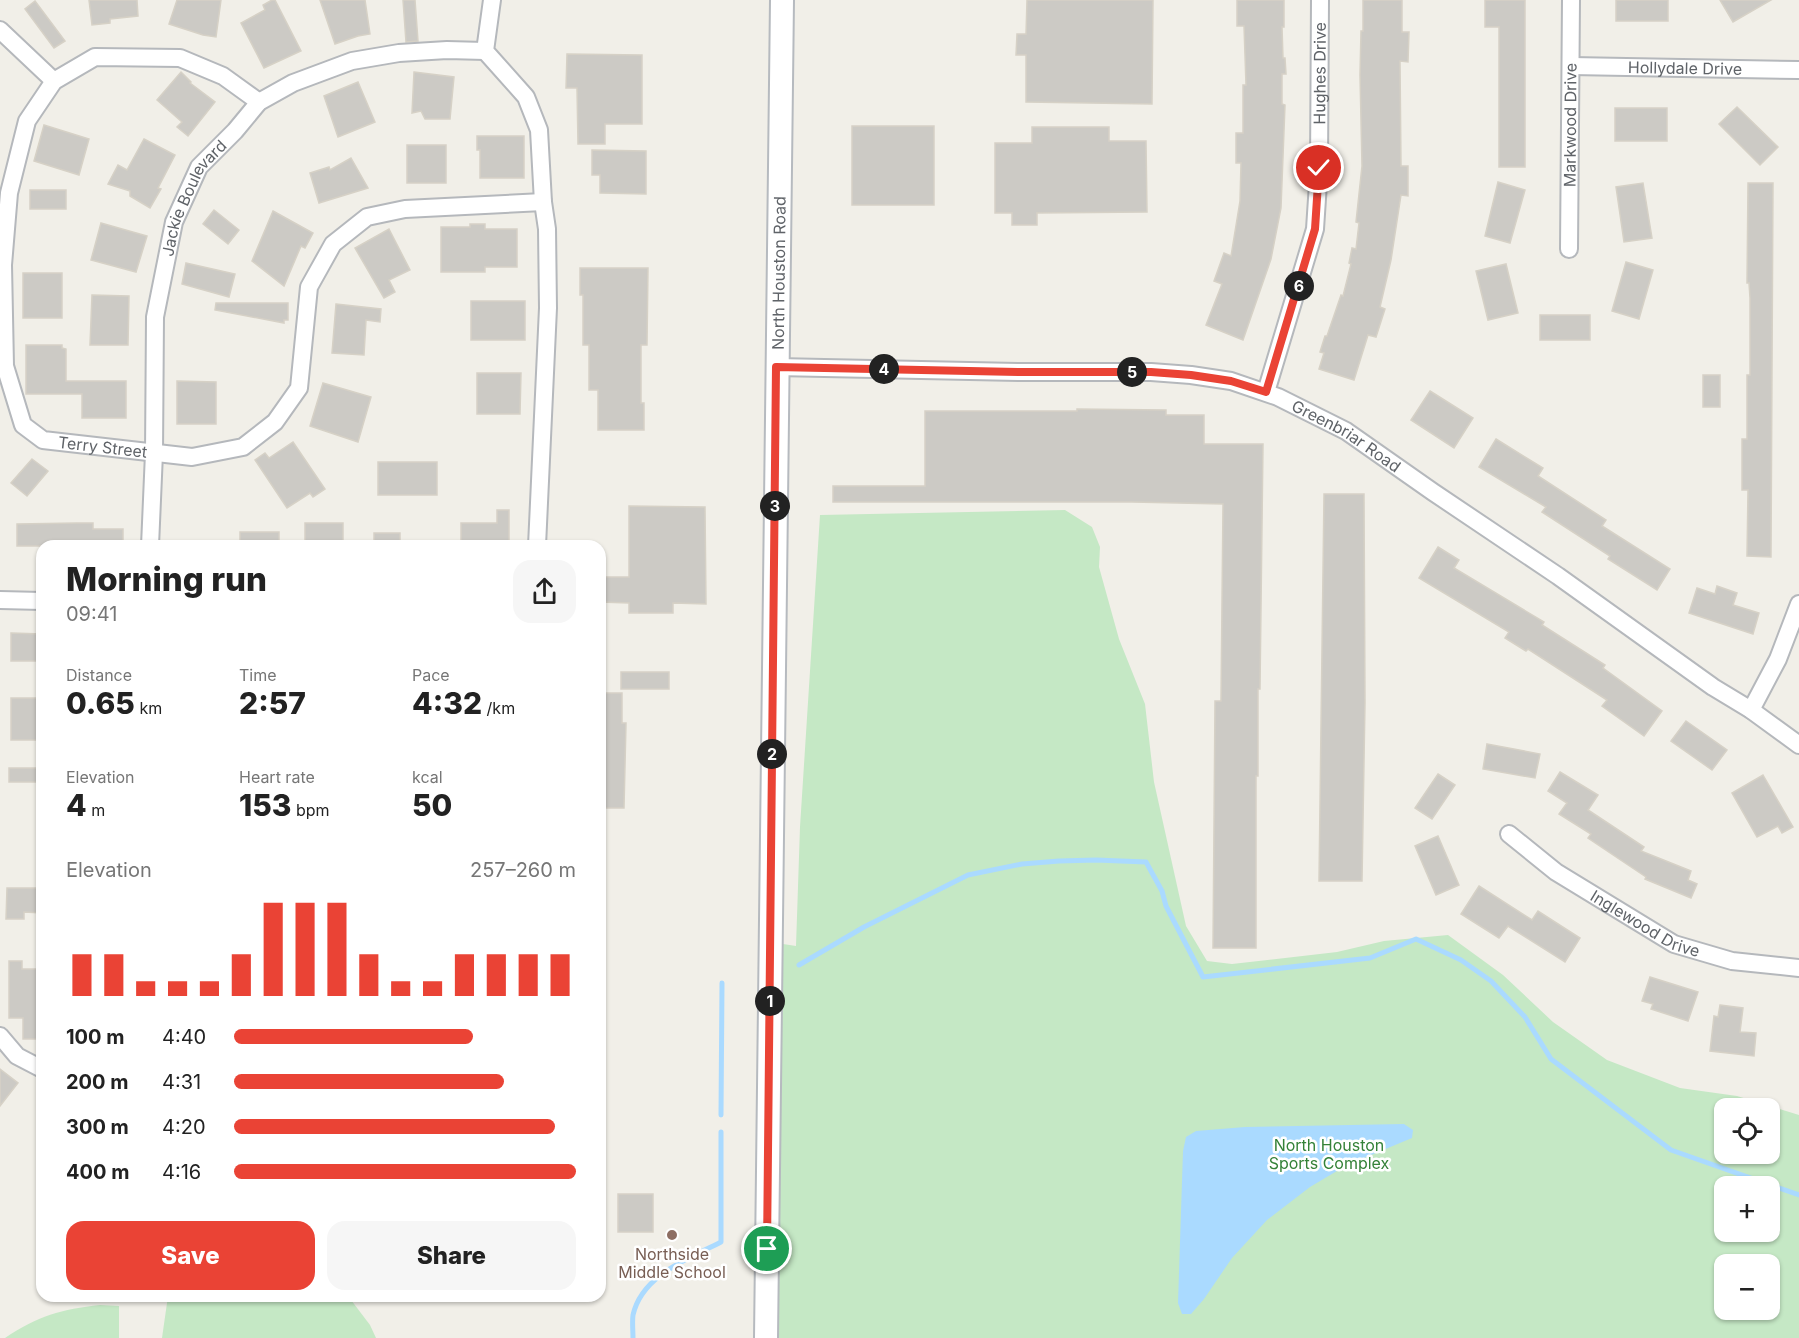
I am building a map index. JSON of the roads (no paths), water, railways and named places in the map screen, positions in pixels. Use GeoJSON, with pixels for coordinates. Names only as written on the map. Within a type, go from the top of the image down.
{"type":"FeatureCollection","features":[{"type":"Feature","properties":{"kind":"street"},"geometry":{"type":"LineString","coordinates":[[492,0],[485,51],[526,98],[539,130],[543,202],[547,229],[548,308],[537,540]]}},
{"type":"Feature","properties":{"kind":"street","name":"North Houston Road"},"geometry":{"type":"LineString","coordinates":[[766,1338],[782,0]]}},
{"type":"Feature","properties":{"kind":"street","name":"Hughes Drive"},"geometry":{"type":"LineString","coordinates":[[1266,392],[1315,229],[1319,168],[1320,0]]}},
{"type":"Feature","properties":{"kind":"street","name":"Markwood Drive"},"geometry":{"type":"LineString","coordinates":[[1569,249],[1571,0]]}},
{"type":"Feature","properties":{"kind":"street"},"geometry":{"type":"LineString","coordinates":[[0,30],[54,81]]}},
{"type":"Feature","properties":{"kind":"street","name":"Jackie Boulevard"},"geometry":{"type":"LineString","coordinates":[[150,540],[154,453],[155,317],[174,222],[199,167],[235,131],[259,102],[293,84],[352,61],[399,53],[447,50],[485,51]]}},
{"type":"Feature","properties":{"kind":"street","name":"Terry Street"},"geometry":{"type":"LineString","coordinates":[[259,102],[223,75],[180,58],[95,57],[54,81],[27,121],[9,193],[3,265],[5,366],[23,425],[43,440],[192,457],[243,447],[275,422],[299,388],[309,287],[333,244],[367,217],[405,209],[543,202]]}},
{"type":"Feature","properties":{"kind":"street","name":"Hollydale Drive"},"geometry":{"type":"LineString","coordinates":[[1571,66],[1799,70]]}},
{"type":"Feature","properties":{"kind":"street","name":"Greenbriar Road"},"geometry":{"type":"LineString","coordinates":[[776,367],[1010,372],[1151,372],[1231,381],[1266,392],[1346,431],[1799,745]]}},
{"type":"Feature","properties":{"kind":"street"},"geometry":{"type":"LineString","coordinates":[[0,600],[36,601]]}},
{"type":"Feature","properties":{"kind":"street"},"geometry":{"type":"LineString","coordinates":[[1751,710],[1778,659],[1799,604]]}},
{"type":"Feature","properties":{"kind":"street","name":"Inglewood Drive"},"geometry":{"type":"LineString","coordinates":[[1509,834],[1556,872],[1674,944],[1732,961],[1799,968]]}},
{"type":"Feature","properties":{"kind":"street"},"geometry":{"type":"LineString","coordinates":[[0,1036],[17,1056],[36,1066]]}},
{"type":"Feature","properties":{"kind":"water"},"geometry":{"type":"Polygon","coordinates":[[[1404,1124],[1413,1130],[1412,1138],[1347,1165],[1310,1187],[1267,1220],[1232,1258],[1191,1314],[1182,1314],[1178,1303],[1183,1151],[1186,1137],[1196,1131],[1245,1127],[1404,1124]]]}},
{"type":"Feature","properties":{"kind":"waterway"},"geometry":{"type":"LineString","coordinates":[[799,965],[864,927],[968,875],[1022,864],[1059,861],[1146,862],[1203,977],[1370,958],[1416,939],[1461,960],[1491,981],[1525,1017],[1551,1059],[1671,1150],[1799,1195]]}},
{"type":"Feature","properties":{"kind":"waterway"},"geometry":{"type":"LineString","coordinates":[[721,1115],[722,983]]}},
{"type":"Feature","properties":{"kind":"waterway"},"geometry":{"type":"LineString","coordinates":[[633,1338],[633,1315],[646,1289],[668,1270],[721,1242],[721,1132]]}},
{"type":"Feature","properties":{"kind":"place","name":"Northside Middle School"},"geometry":{"type":"Point","coordinates":[672,1235]}},
{"type":"Feature","properties":{"kind":"park label","name":"North Houston Sports Complex"},"geometry":{"type":"Point","coordinates":[1329,1154]}}]}
